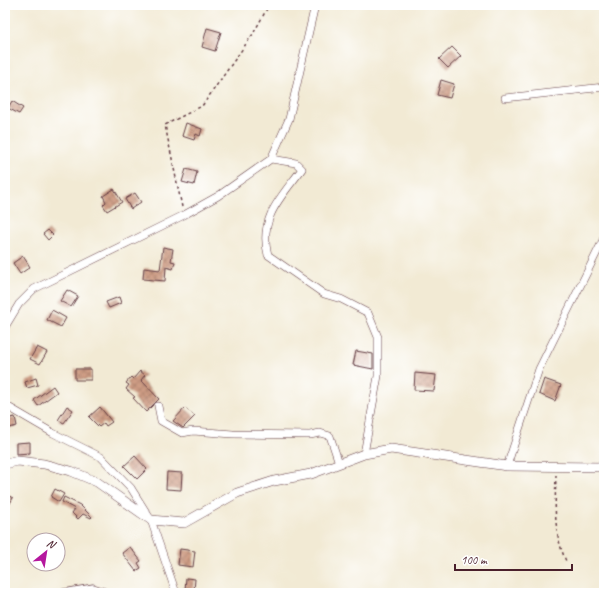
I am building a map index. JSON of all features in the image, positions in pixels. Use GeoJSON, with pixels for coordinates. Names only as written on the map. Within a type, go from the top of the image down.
{"type":"FeatureCollection","features":[{"type":"Feature","properties":{"kind":"street"},"geometry":{"type":"LineString","coordinates":[[5,327],[19,304],[34,289],[184,215],[218,196],[271,159],[289,119],[314,5]]}},
{"type":"Feature","properties":{"kind":"street"},"geometry":{"type":"LineString","coordinates":[[504,98],[604,87]]}},
{"type":"Feature","properties":{"kind":"street"},"geometry":{"type":"LineString","coordinates":[[271,159],[296,163],[302,169],[272,209],[266,226],[268,255],[324,294],[341,299],[368,313],[378,337],[378,376],[364,454]]}},
{"type":"Feature","properties":{"kind":"street"},"geometry":{"type":"LineString","coordinates":[[507,466],[539,369],[604,238]]}},
{"type":"Feature","properties":{"kind":"street"},"geometry":{"type":"LineString","coordinates":[[5,405],[54,434],[101,457],[132,488],[151,520],[176,593]]}},
{"type":"Feature","properties":{"kind":"street"},"geometry":{"type":"LineString","coordinates":[[158,406],[161,421],[182,433],[193,431],[233,434],[310,435],[320,433],[330,436],[339,463]]}},
{"type":"Feature","properties":{"kind":"street"},"geometry":{"type":"LineString","coordinates":[[5,464],[18,461],[44,464],[71,471],[97,482],[151,520],[184,523],[237,493],[274,481],[311,474],[364,454],[391,448],[507,466],[604,467]]}},
{"type":"Feature","properties":{"kind":"lane"},"geometry":{"type":"LineString","coordinates":[[52,593],[93,586],[113,593]]}},
{"type":"Feature","properties":{"kind":"path"},"geometry":{"type":"LineString","coordinates":[[184,215],[165,125],[202,106],[253,34],[269,5]]}},
{"type":"Feature","properties":{"kind":"path"},"geometry":{"type":"LineString","coordinates":[[556,466],[554,519],[561,550],[567,563]]}},
{"type":"Feature","properties":{"kind":"building"},"geometry":{"type":"Polygon","coordinates":[[[207,28],[221,32],[215,51],[202,47],[207,28]]]}},
{"type":"Feature","properties":{"kind":"building"},"geometry":{"type":"Polygon","coordinates":[[[452,47],[461,56],[448,68],[439,59],[452,47]]]}},
{"type":"Feature","properties":{"kind":"building"},"geometry":{"type":"Polygon","coordinates":[[[441,80],[454,84],[450,98],[437,95],[441,80]]]}},
{"type":"Feature","properties":{"kind":"building"},"geometry":{"type":"Polygon","coordinates":[[[12,101],[23,108],[19,114],[8,108],[12,101]]]}},
{"type":"Feature","properties":{"kind":"building"},"geometry":{"type":"Polygon","coordinates":[[[186,123],[202,129],[200,136],[196,134],[194,140],[182,136],[186,123]]]}},
{"type":"Feature","properties":{"kind":"building"},"geometry":{"type":"Polygon","coordinates":[[[186,169],[197,172],[194,185],[182,182],[186,169]]]}},
{"type":"Feature","properties":{"kind":"building"},"geometry":{"type":"Polygon","coordinates":[[[114,189],[122,202],[107,211],[103,205],[106,202],[103,196],[114,189]]]}},
{"type":"Feature","properties":{"kind":"building"},"geometry":{"type":"Polygon","coordinates":[[[135,193],[141,202],[131,209],[125,199],[135,193]]]}},
{"type":"Feature","properties":{"kind":"building"},"geometry":{"type":"Polygon","coordinates":[[[48,230],[53,235],[48,240],[43,234],[48,230]]]}},
{"type":"Feature","properties":{"kind":"building"},"geometry":{"type":"Polygon","coordinates":[[[163,247],[173,249],[171,261],[175,262],[173,269],[166,267],[165,281],[143,279],[144,268],[160,270],[163,247]]]}},
{"type":"Feature","properties":{"kind":"building"},"geometry":{"type":"Polygon","coordinates":[[[23,256],[30,267],[20,274],[13,263],[23,256]]]}},
{"type":"Feature","properties":{"kind":"building"},"geometry":{"type":"Polygon","coordinates":[[[67,290],[78,296],[71,307],[60,301],[67,290]]]}},
{"type":"Feature","properties":{"kind":"building"},"geometry":{"type":"Polygon","coordinates":[[[119,297],[121,303],[109,308],[106,302],[119,297]]]}},
{"type":"Feature","properties":{"kind":"building"},"geometry":{"type":"Polygon","coordinates":[[[52,310],[66,318],[61,327],[47,320],[52,310]]]}},
{"type":"Feature","properties":{"kind":"building"},"geometry":{"type":"Polygon","coordinates":[[[37,347],[47,352],[40,364],[30,359],[37,347]]]}},
{"type":"Feature","properties":{"kind":"building"},"geometry":{"type":"Polygon","coordinates":[[[356,351],[373,354],[373,369],[353,365],[356,351]]]}},
{"type":"Feature","properties":{"kind":"building"},"geometry":{"type":"Polygon","coordinates":[[[75,369],[91,369],[91,380],[75,380],[75,369]]]}},
{"type":"Feature","properties":{"kind":"building"},"geometry":{"type":"Polygon","coordinates":[[[140,371],[145,375],[141,380],[159,399],[146,412],[133,398],[135,397],[126,389],[129,385],[126,383],[131,377],[133,379],[140,371]]]}},
{"type":"Feature","properties":{"kind":"building"},"geometry":{"type":"Polygon","coordinates":[[[415,373],[436,375],[434,391],[414,390],[415,373]]]}},
{"type":"Feature","properties":{"kind":"building"},"geometry":{"type":"Polygon","coordinates":[[[36,378],[38,385],[27,388],[25,382],[36,378]]]}},
{"type":"Feature","properties":{"kind":"building"},"geometry":{"type":"Polygon","coordinates":[[[544,379],[561,385],[555,401],[539,394],[544,379]]]}},
{"type":"Feature","properties":{"kind":"building"},"geometry":{"type":"Polygon","coordinates":[[[53,386],[57,392],[38,406],[34,400],[53,386]]]}},
{"type":"Feature","properties":{"kind":"building"},"geometry":{"type":"Polygon","coordinates":[[[67,406],[73,410],[64,423],[58,420],[67,406]]]}},
{"type":"Feature","properties":{"kind":"building"},"geometry":{"type":"Polygon","coordinates":[[[100,407],[112,422],[106,426],[104,423],[99,427],[89,417],[100,407]]]}},
{"type":"Feature","properties":{"kind":"building"},"geometry":{"type":"Polygon","coordinates":[[[185,408],[195,416],[183,428],[173,421],[185,408]]]}},
{"type":"Feature","properties":{"kind":"building"},"geometry":{"type":"Polygon","coordinates":[[[15,417],[17,426],[5,429],[5,419],[15,417]]]}},
{"type":"Feature","properties":{"kind":"building"},"geometry":{"type":"Polygon","coordinates":[[[30,442],[30,453],[16,454],[16,443],[30,442]]]}},
{"type":"Feature","properties":{"kind":"building"},"geometry":{"type":"Polygon","coordinates":[[[135,456],[147,469],[137,479],[124,466],[135,456]]]}},
{"type":"Feature","properties":{"kind":"building"},"geometry":{"type":"Polygon","coordinates":[[[167,472],[182,473],[181,490],[166,489],[167,472]]]}},
{"type":"Feature","properties":{"kind":"building"},"geometry":{"type":"Polygon","coordinates":[[[55,489],[64,494],[59,502],[51,497],[55,489]]]}},
{"type":"Feature","properties":{"kind":"building"},"geometry":{"type":"Polygon","coordinates":[[[5,494],[13,498],[5,512],[5,494]]]}},
{"type":"Feature","properties":{"kind":"building"},"geometry":{"type":"Polygon","coordinates":[[[64,497],[80,505],[92,517],[91,518],[83,514],[78,519],[72,513],[75,509],[62,502],[64,497]]]}},
{"type":"Feature","properties":{"kind":"building"},"geometry":{"type":"Polygon","coordinates":[[[130,547],[141,561],[138,563],[141,568],[136,571],[122,553],[130,547]]]}},
{"type":"Feature","properties":{"kind":"building"},"geometry":{"type":"Polygon","coordinates":[[[180,549],[195,551],[193,567],[178,565],[180,549]]]}},
{"type":"Feature","properties":{"kind":"building"},"geometry":{"type":"Polygon","coordinates":[[[186,578],[195,579],[194,591],[185,590],[186,578]]]}}]}
